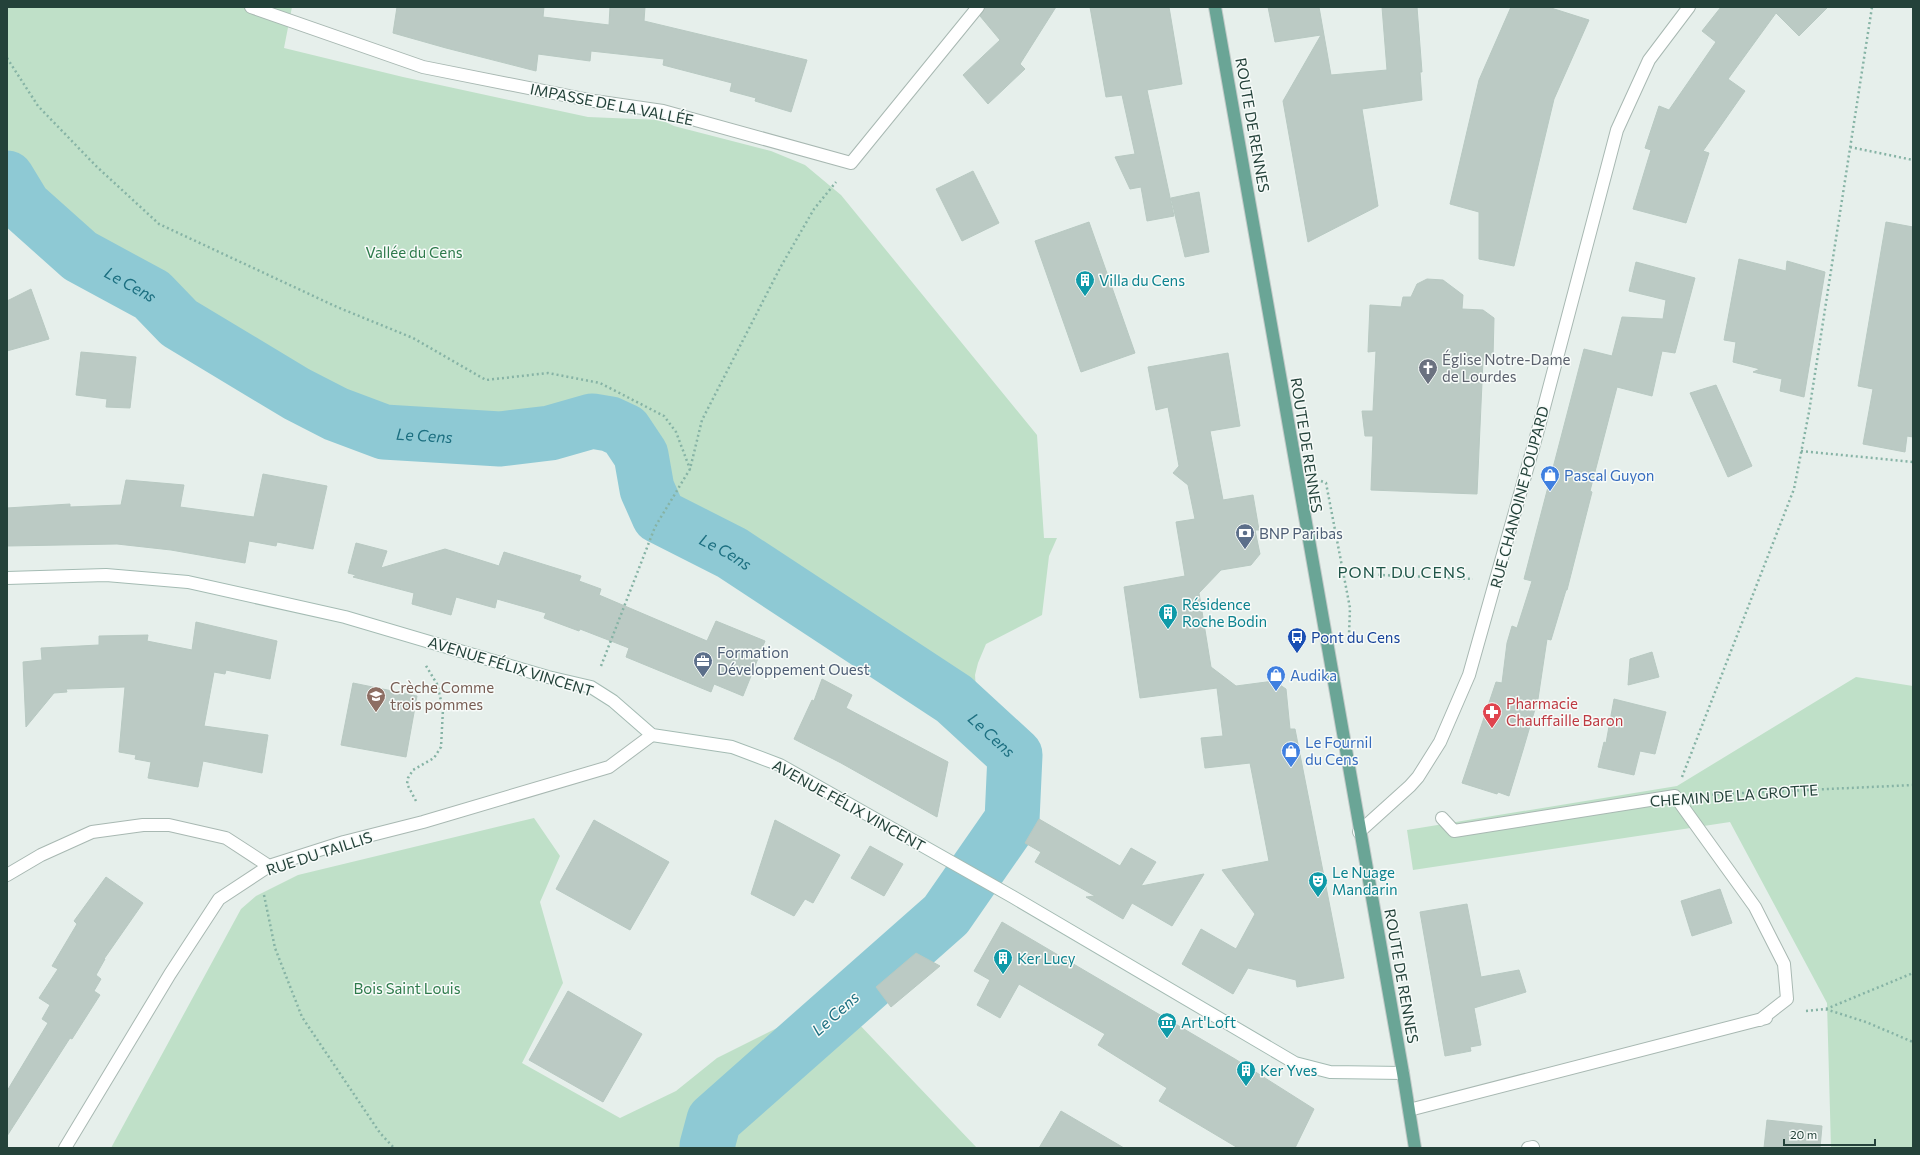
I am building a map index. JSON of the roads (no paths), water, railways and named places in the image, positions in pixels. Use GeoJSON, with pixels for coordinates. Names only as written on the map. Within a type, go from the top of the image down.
{"type":"FeatureCollection","features":[{"type":"Feature","properties":{"kind":"main road","name":"ROUTE DE RENNES"},"geometry":{"type":"LineString","coordinates":[[1215,7],[1260,254],[1294,465],[1403,1073],[1415,1148]]}},
{"type":"Feature","properties":{"kind":"street","name":"IMPASSE DE LA VALLÉE"},"geometry":{"type":"LineString","coordinates":[[251,7],[424,66],[594,102],[663,111],[851,163],[978,7]]}},
{"type":"Feature","properties":{"kind":"street","name":"RUE CHANOINE POUPARD"},"geometry":{"type":"LineString","coordinates":[[1359,832],[1418,777],[1440,742],[1470,675],[1538,430],[1617,130],[1649,60],[1689,7]]}},
{"type":"Feature","properties":{"kind":"street","name":"AVENUE FÉLIX VINCENT"},"geometry":{"type":"LineString","coordinates":[[7,578],[106,575],[188,582],[345,617],[548,677],[591,687],[613,701],[652,735],[732,747],[780,765],[1013,897],[1295,1063],[1330,1072],[1403,1073]]}},
{"type":"Feature","properties":{"kind":"street","name":"RUE DU TAILLIS"},"geometry":{"type":"LineString","coordinates":[[65,1148],[170,974],[219,899],[269,866],[344,842],[423,822],[609,767],[652,735]]}},
{"type":"Feature","properties":{"kind":"street","name":"CHEMIN DE LA GROTTE"},"geometry":{"type":"LineString","coordinates":[[1409,1110],[1763,1019],[1788,999],[1784,964],[1755,907],[1675,796],[1454,831],[1442,818]]}},
{"type":"Feature","properties":{"kind":"street"},"geometry":{"type":"LineString","coordinates":[[7,875],[41,855],[92,832],[143,824],[169,825],[226,838],[269,866]]}},
{"type":"Feature","properties":{"kind":"waterway","name":"Le Cens"},"geometry":{"type":"LineString","coordinates":[[7,178],[24,206],[80,256],[152,295],[179,323],[297,394],[336,414],[384,432],[500,439],[550,433],[592,421],[610,424],[625,431],[641,455],[647,489],[659,516],[732,553],[954,699],[1015,755],[1012,820],[946,915],[714,1120],[707,1146],[708,1148]]}},
{"type":"Feature","properties":{"kind":"place","name":"Villa du Cens"},"geometry":{"type":"Point","coordinates":[1085,297]}},
{"type":"Feature","properties":{"kind":"place","name":"Église Notre-Dame de Lourdes"},"geometry":{"type":"Point","coordinates":[1428,385]}},
{"type":"Feature","properties":{"kind":"place","name":"Pascal Guyon"},"geometry":{"type":"Point","coordinates":[1550,492]}},
{"type":"Feature","properties":{"kind":"place","name":"BNP Paribas"},"geometry":{"type":"Point","coordinates":[1245,550]}},
{"type":"Feature","properties":{"kind":"place","name":"Résidence Roche Bodin"},"geometry":{"type":"Point","coordinates":[1168,630]}},
{"type":"Feature","properties":{"kind":"place","name":"Pont du Cens"},"geometry":{"type":"Point","coordinates":[1297,654]}},
{"type":"Feature","properties":{"kind":"place","name":"Formation Développement Ouest"},"geometry":{"type":"Point","coordinates":[703,678]}},
{"type":"Feature","properties":{"kind":"place","name":"Audika"},"geometry":{"type":"Point","coordinates":[1276,692]}},
{"type":"Feature","properties":{"kind":"place","name":"Crèche Comme trois pommes"},"geometry":{"type":"Point","coordinates":[376,713]}},
{"type":"Feature","properties":{"kind":"place","name":"Pharmacie Chauffaille Baron"},"geometry":{"type":"Point","coordinates":[1492,729]}},
{"type":"Feature","properties":{"kind":"place","name":"Le Fournil du Cens"},"geometry":{"type":"Point","coordinates":[1291,768]}},
{"type":"Feature","properties":{"kind":"place","name":"Le Nuage Mandarin"},"geometry":{"type":"Point","coordinates":[1318,898]}},
{"type":"Feature","properties":{"kind":"place","name":"Ker Lucy"},"geometry":{"type":"Point","coordinates":[1003,975]}},
{"type":"Feature","properties":{"kind":"place","name":"Art'Loft"},"geometry":{"type":"Point","coordinates":[1167,1039]}},
{"type":"Feature","properties":{"kind":"place","name":"Ker Yves"},"geometry":{"type":"Point","coordinates":[1246,1087]}},
{"type":"Feature","properties":{"kind":"district","name":"PONT DU CENS"},"geometry":{"type":"Point","coordinates":[1402,571]}},
{"type":"Feature","properties":{"kind":"park label","name":"Vallée du Cens"},"geometry":{"type":"Point","coordinates":[414,252]}},
{"type":"Feature","properties":{"kind":"park label","name":"Bois Saint Louis"},"geometry":{"type":"Point","coordinates":[407,988]}}]}
